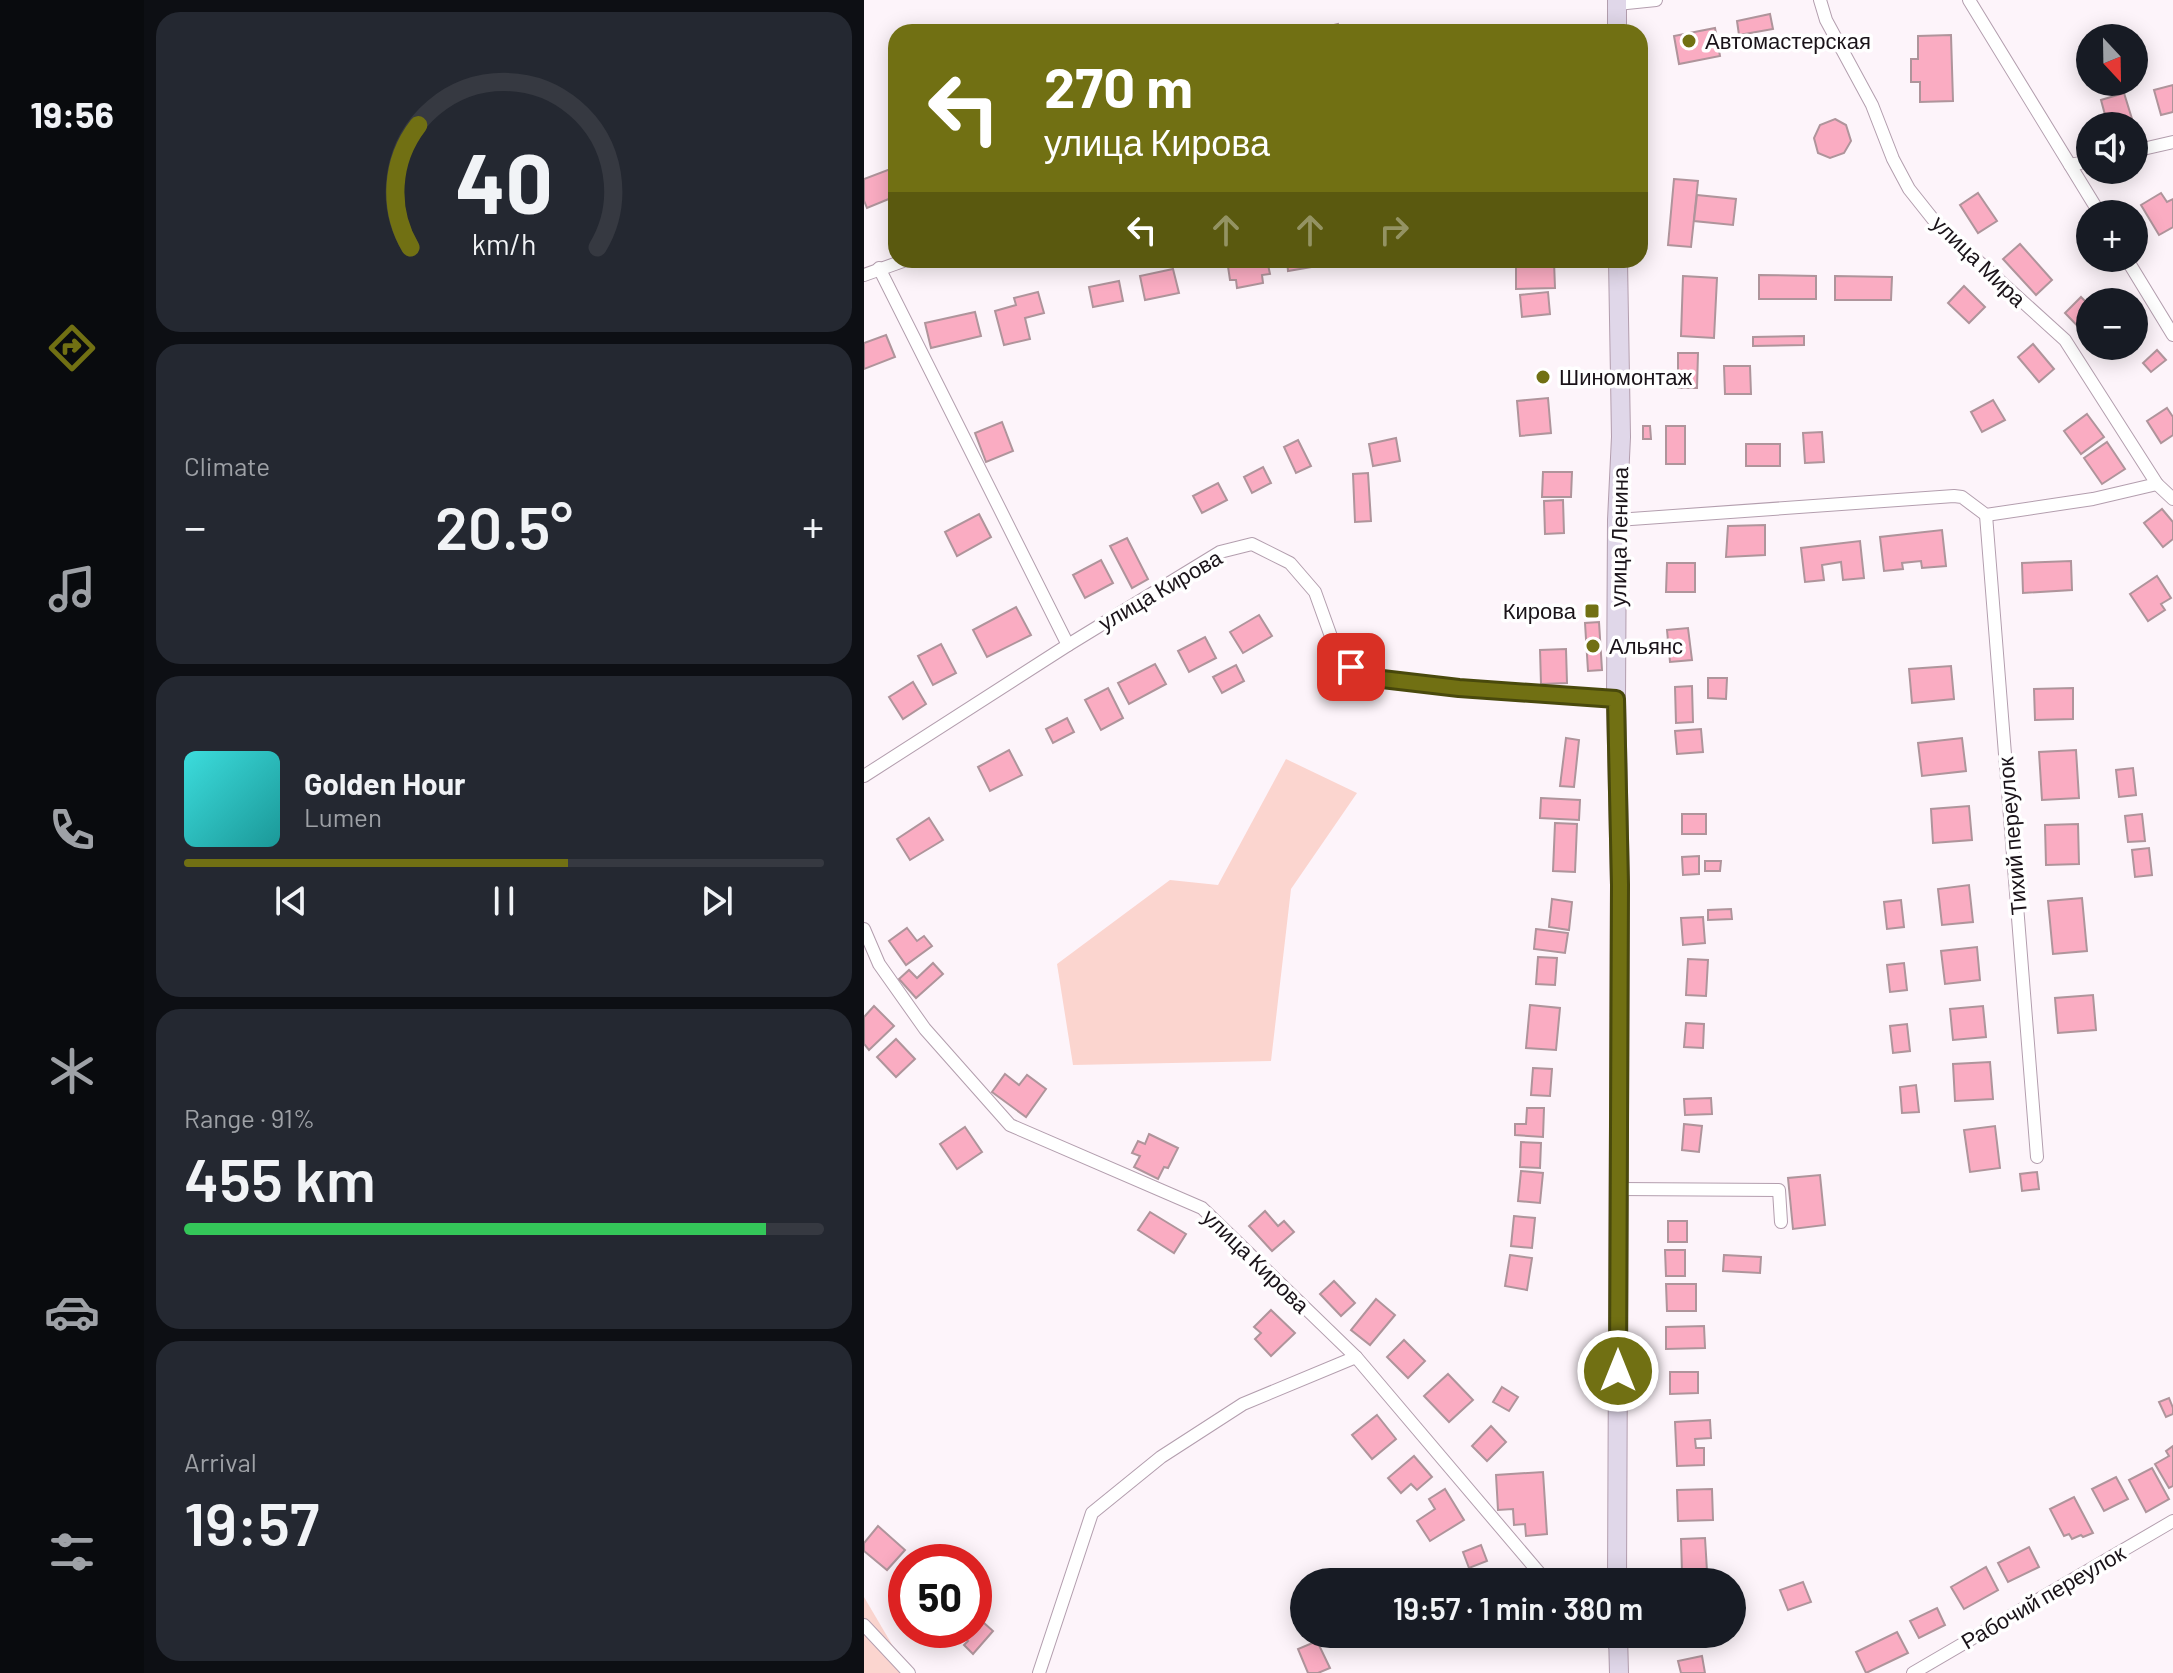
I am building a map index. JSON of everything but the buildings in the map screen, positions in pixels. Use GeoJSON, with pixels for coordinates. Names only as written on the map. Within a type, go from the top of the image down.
{"type":"FeatureCollection","features":[{"type":"Feature","properties":{"kind":"main road"},"geometry":{"type":"LineString","coordinates":[[1617,2],[1617,24]]}},
{"type":"Feature","properties":{"kind":"main road","name":"улица Ленина"},"geometry":{"type":"LineString","coordinates":[[1617,1568],[1620,885],[1616,699],[1617,520],[1621,437],[1618,268]]}},
{"type":"Feature","properties":{"kind":"main road"},"geometry":{"type":"LineString","coordinates":[[1619,1648],[1619,1673]]}},
{"type":"Feature","properties":{"kind":"street"},"geometry":{"type":"LineString","coordinates":[[1617,2],[1656,0]]}},
{"type":"Feature","properties":{"kind":"street","name":"улица Мира"},"geometry":{"type":"LineString","coordinates":[[1820,0],[1826,20],[1872,105],[1893,159],[1909,189],[1936,223],[2065,340],[2157,484],[2173,499]]}},
{"type":"Feature","properties":{"kind":"street"},"geometry":{"type":"LineString","coordinates":[[1969,0],[2091,200]]}},
{"type":"Feature","properties":{"kind":"street"},"geometry":{"type":"LineString","coordinates":[[2148,148],[2173,142]]}},
{"type":"Feature","properties":{"kind":"street"},"geometry":{"type":"LineString","coordinates":[[2070,165],[2076,164]]}},
{"type":"Feature","properties":{"kind":"street"},"geometry":{"type":"LineString","coordinates":[[864,275],[888,265]]}},
{"type":"Feature","properties":{"kind":"street"},"geometry":{"type":"LineString","coordinates":[[879,268],[1068,645]]}},
{"type":"Feature","properties":{"kind":"street"},"geometry":{"type":"LineString","coordinates":[[2135,272],[2173,335]]}},
{"type":"Feature","properties":{"kind":"street"},"geometry":{"type":"LineString","coordinates":[[1617,520],[1954,496],[1968,501],[1986,515],[2093,499],[2157,484]]}},
{"type":"Feature","properties":{"kind":"street","name":"Тихий переулок"},"geometry":{"type":"LineString","coordinates":[[1986,515],[2037,1157]]}},
{"type":"Feature","properties":{"kind":"street","name":"улица Кирова"},"geometry":{"type":"LineString","coordinates":[[864,776],[1220,552],[1252,544],[1290,563],[1315,592],[1338,656],[1365,677],[1459,688],[1616,699]]}},
{"type":"Feature","properties":{"kind":"street","name":"улица Кирова"},"geometry":{"type":"LineString","coordinates":[[864,929],[879,964],[925,1029],[1010,1125],[1202,1208],[1356,1357],[1535,1568]]}},
{"type":"Feature","properties":{"kind":"street"},"geometry":{"type":"LineString","coordinates":[[1619,1189],[1779,1190],[1781,1222]]}},
{"type":"Feature","properties":{"kind":"street"},"geometry":{"type":"LineString","coordinates":[[1039,1673],[1092,1513],[1161,1457],[1243,1404],[1356,1357]]}},
{"type":"Feature","properties":{"kind":"street","name":"Рабочий переулок"},"geometry":{"type":"LineString","coordinates":[[1913,1673],[2173,1521]]}},
{"type":"Feature","properties":{"kind":"street"},"geometry":{"type":"LineString","coordinates":[[864,1625],[909,1673]]}},
{"type":"Feature","properties":{"kind":"shaded area"},"geometry":{"type":"Polygon","coordinates":[[[1286,759],[1357,793],[1291,889],[1271,1061],[1073,1065],[1057,964],[1170,880],[1218,885],[1286,759]]]}},
{"type":"Feature","properties":{"kind":"shaded area"},"geometry":{"type":"Polygon","coordinates":[[[864,1597],[888,1638],[888,1648],[894,1648],[904,1673],[864,1673],[864,1597]]]}},
{"type":"Feature","properties":{"kind":"place","name":"Автомастерская"},"geometry":{"type":"Point","coordinates":[1689,41]}},
{"type":"Feature","properties":{"kind":"place","name":"Шиномонтаж"},"geometry":{"type":"Point","coordinates":[1543,377]}},
{"type":"Feature","properties":{"kind":"place","name":"Кирова"},"geometry":{"type":"Point","coordinates":[1592,611]}},
{"type":"Feature","properties":{"kind":"place","name":"Альянс"},"geometry":{"type":"Point","coordinates":[1593,646]}},
{"type":"Feature","properties":{"kind":"route"},"geometry":{"type":"LineString","coordinates":[[1351,667],[1365,677],[1459,688],[1616,699],[1620,885],[1618,1371]]}}]}
